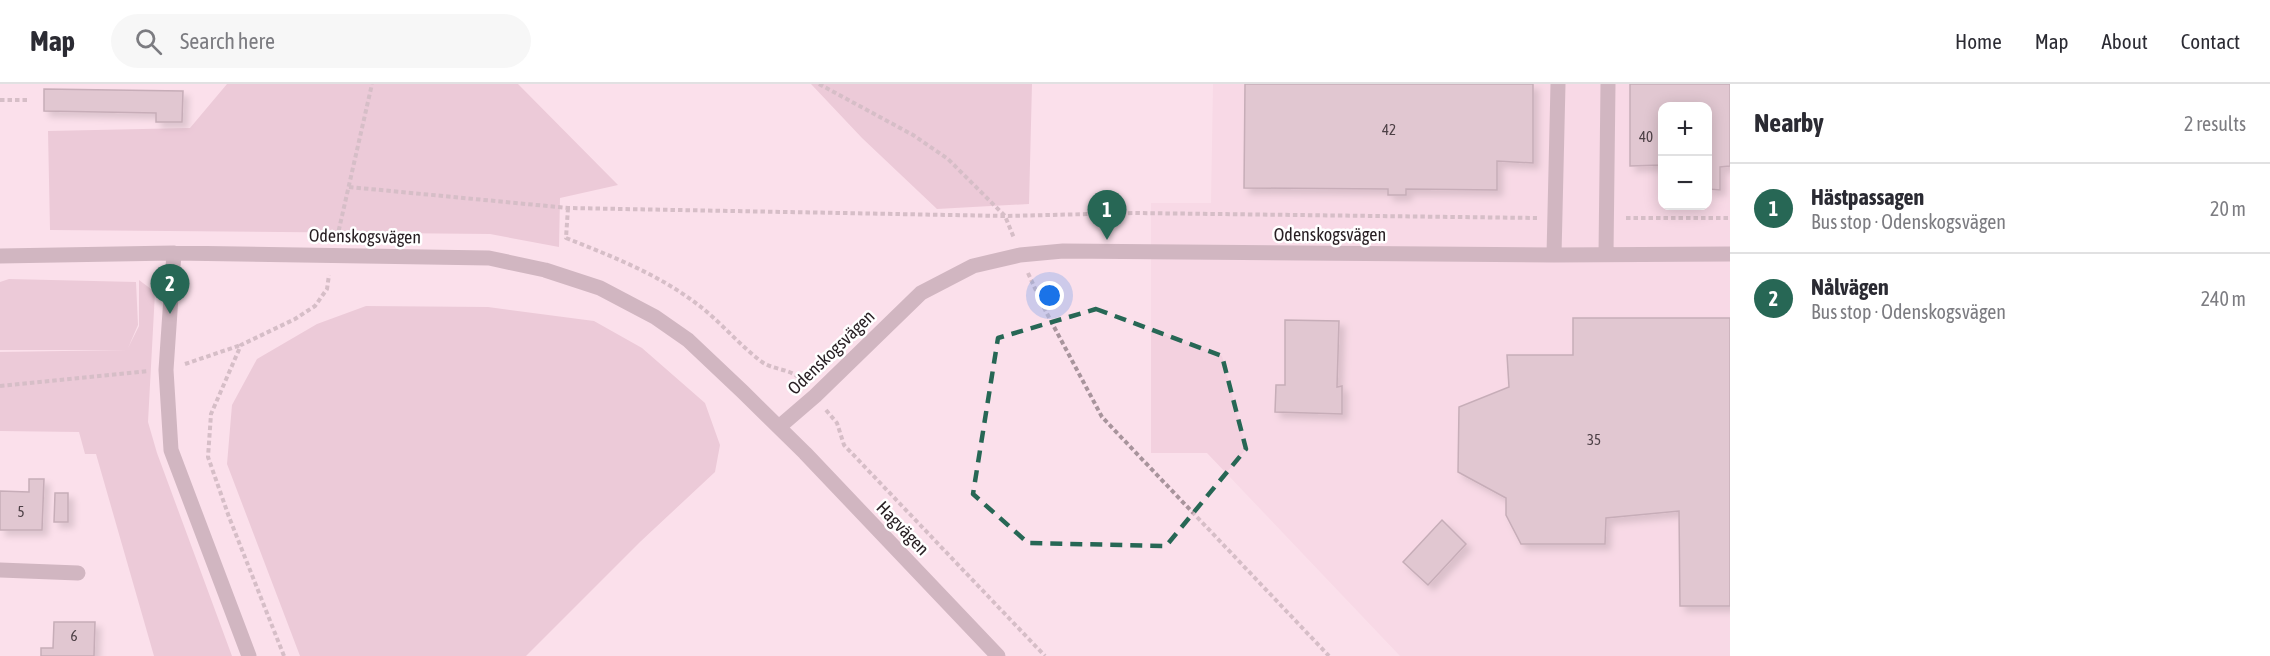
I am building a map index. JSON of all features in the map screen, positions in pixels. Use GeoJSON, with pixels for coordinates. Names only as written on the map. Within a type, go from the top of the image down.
{"type":"FeatureCollection","features":[{"type":"Feature","properties":{"kind":"street"},"geometry":{"type":"LineString","coordinates":[[1554,255],[1558,84]]}},
{"type":"Feature","properties":{"kind":"street"},"geometry":{"type":"LineString","coordinates":[[1606,254],[1608,84]]}},
{"type":"Feature","properties":{"kind":"street","name":"Odenskogsvägen"},"geometry":{"type":"LineString","coordinates":[[0,256],[174,253],[489,258],[545,270],[600,288],[655,318],[687,340],[779,427],[921,293],[973,266],[1020,255],[1063,252],[1730,254]]}},
{"type":"Feature","properties":{"kind":"street"},"geometry":{"type":"LineString","coordinates":[[174,253],[166,370],[171,450],[249,656]]}},
{"type":"Feature","properties":{"kind":"street","name":"Hagvägen"},"geometry":{"type":"LineString","coordinates":[[779,427],[998,656]]}},
{"type":"Feature","properties":{"kind":"street"},"geometry":{"type":"LineString","coordinates":[[0,570],[78,573]]}},
{"type":"Feature","properties":{"kind":"path"},"geometry":{"type":"LineString","coordinates":[[0,386],[166,370],[242,345],[295,319],[315,306],[327,289],[372,84]]}},
{"type":"Feature","properties":{"kind":"path"},"geometry":{"type":"LineString","coordinates":[[819,84],[913,135],[948,159],[1005,216],[1043,306],[1102,417],[1329,656]]}},
{"type":"Feature","properties":{"kind":"path"},"geometry":{"type":"LineString","coordinates":[[0,100],[27,100]]}},
{"type":"Feature","properties":{"kind":"path"},"geometry":{"type":"LineString","coordinates":[[349,187],[568,208],[1005,216],[1135,213],[1555,218]]}},
{"type":"Feature","properties":{"kind":"path"},"geometry":{"type":"LineString","coordinates":[[1606,218],[1730,219]]}},
{"type":"Feature","properties":{"kind":"path"},"geometry":{"type":"LineString","coordinates":[[242,345],[211,414],[208,457],[284,656]]}},
{"type":"Feature","properties":{"kind":"highlighted area"},"geometry":{"type":"Polygon","coordinates":[[[1096,309],[1222,356],[1246,449],[1166,546],[1028,543],[973,494],[998,338],[1096,309]]]}},
{"type":"Feature","properties":{"kind":"shaded area"},"geometry":{"type":"Polygon","coordinates":[[[227,84],[518,84],[618,185],[560,198],[559,247],[490,234],[50,230],[48,131],[190,128],[227,84]]]}},
{"type":"Feature","properties":{"kind":"shaded area"},"geometry":{"type":"Polygon","coordinates":[[[811,84],[1032,84],[1029,204],[937,209],[862,138],[811,84]]]}},
{"type":"Feature","properties":{"kind":"shaded area"},"geometry":{"type":"Polygon","coordinates":[[[1213,84],[1730,84],[1730,656],[1400,656],[1207,453],[1151,453],[1151,203],[1211,203],[1213,84]]]}},
{"type":"Feature","properties":{"kind":"shaded area"},"geometry":{"type":"Polygon","coordinates":[[[9,279],[136,282],[138,325],[128,348],[139,326],[139,280],[155,292],[148,422],[157,453],[232,656],[154,656],[96,454],[85,454],[79,432],[0,431],[0,352],[127,350],[0,350],[0,282],[9,279]]]}},
{"type":"Feature","properties":{"kind":"shaded area"},"geometry":{"type":"Polygon","coordinates":[[[366,306],[488,307],[594,321],[642,348],[705,403],[720,445],[715,472],[640,542],[526,656],[300,656],[227,464],[232,405],[257,359],[317,324],[366,306]]]}},
{"type":"Feature","properties":{"kind":"building"},"geometry":{"type":"Polygon","coordinates":[[[1245,84],[1533,84],[1533,163],[1497,161],[1497,190],[1406,189],[1406,195],[1388,195],[1388,189],[1244,188],[1245,84]]]}},
{"type":"Feature","properties":{"kind":"building"},"geometry":{"type":"Polygon","coordinates":[[[1630,84],[1730,84],[1730,166],[1720,167],[1720,190],[1712,189],[1712,102],[1658,102],[1658,165],[1630,166],[1630,84]]]}},
{"type":"Feature","properties":{"kind":"building"},"geometry":{"type":"Polygon","coordinates":[[[44,89],[183,91],[182,122],[156,122],[156,113],[44,111],[44,89]]]}},
{"type":"Feature","properties":{"kind":"building"},"geometry":{"type":"Polygon","coordinates":[[[1573,318],[1730,318],[1730,606],[1680,606],[1679,511],[1606,518],[1605,544],[1521,544],[1506,515],[1506,498],[1458,472],[1459,407],[1509,387],[1507,355],[1573,355],[1573,318]]]}},
{"type":"Feature","properties":{"kind":"building"},"geometry":{"type":"Polygon","coordinates":[[[1285,320],[1339,321],[1337,387],[1342,386],[1342,414],[1275,412],[1276,385],[1285,385],[1285,320]]]}},
{"type":"Feature","properties":{"kind":"building"},"geometry":{"type":"Polygon","coordinates":[[[29,479],[44,479],[42,530],[0,530],[0,491],[29,492],[29,479]]]}},
{"type":"Feature","properties":{"kind":"building"},"geometry":{"type":"Polygon","coordinates":[[[55,493],[68,493],[68,522],[54,522],[55,493]]]}},
{"type":"Feature","properties":{"kind":"building"},"geometry":{"type":"Polygon","coordinates":[[[1442,520],[1466,544],[1428,585],[1403,562],[1442,520]]]}},
{"type":"Feature","properties":{"kind":"building"},"geometry":{"type":"Polygon","coordinates":[[[54,622],[95,622],[94,656],[41,656],[41,648],[53,648],[54,622]]]}},
{"type":"Feature","properties":{"kind":"place","name":"Hästpassagen"},"geometry":{"type":"Point","coordinates":[1107,240]}},
{"type":"Feature","properties":{"kind":"place","name":"Nålvägen"},"geometry":{"type":"Point","coordinates":[170,314]}}]}
